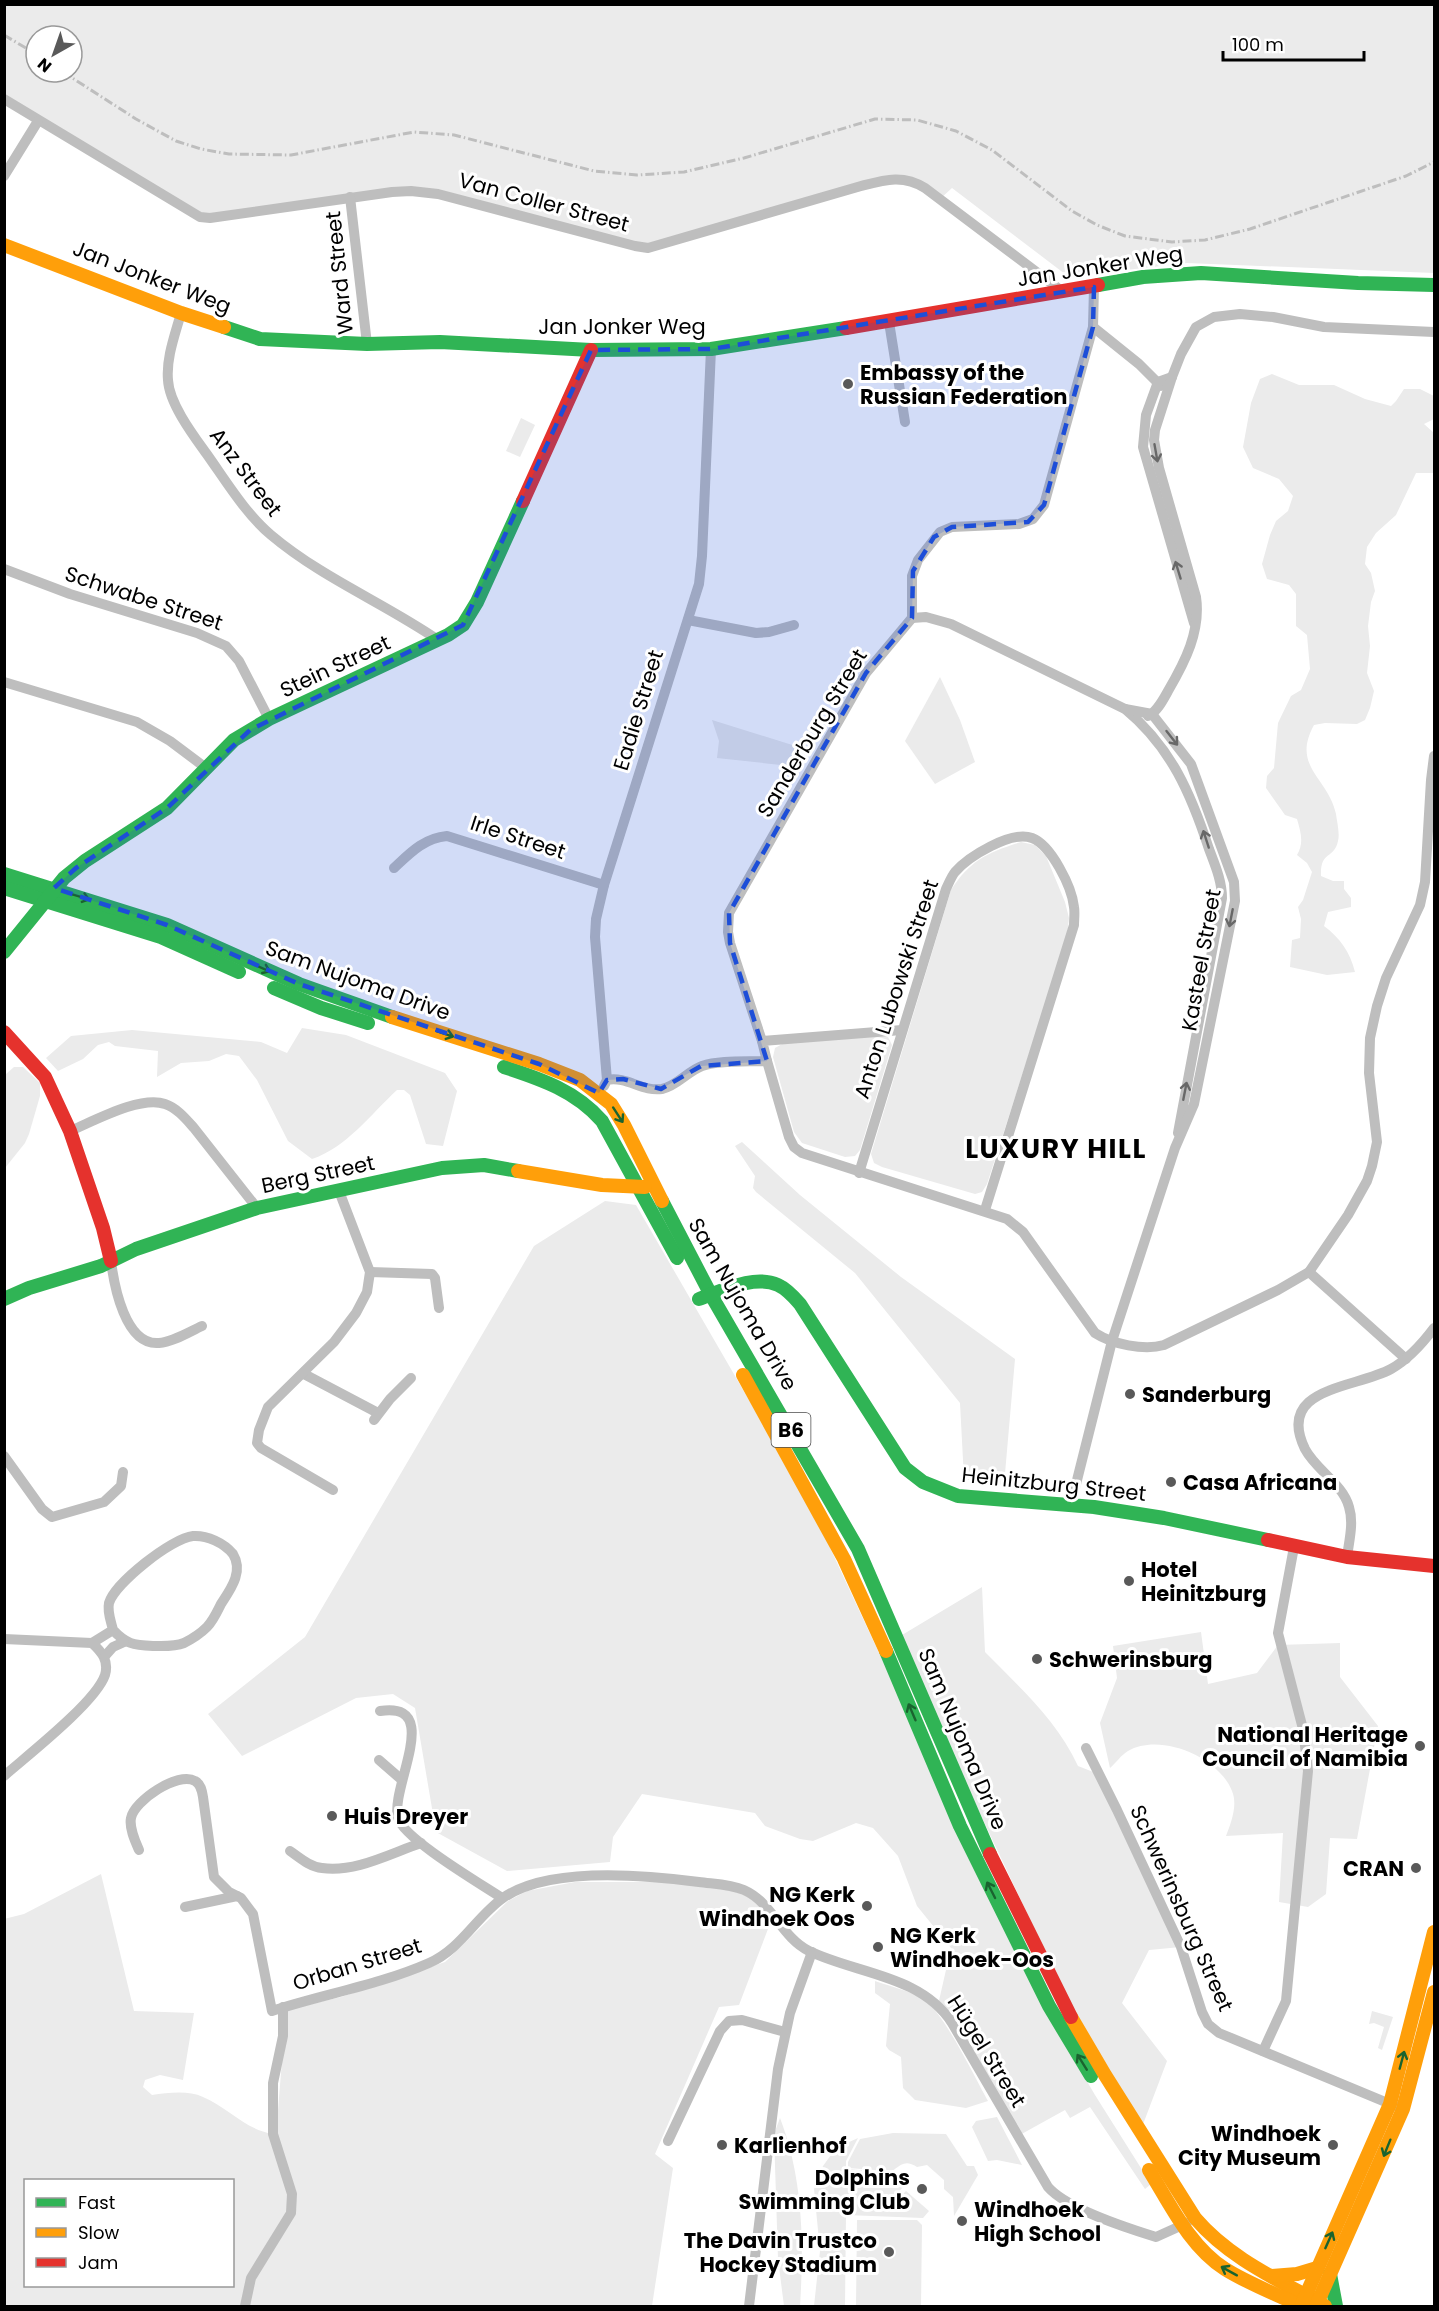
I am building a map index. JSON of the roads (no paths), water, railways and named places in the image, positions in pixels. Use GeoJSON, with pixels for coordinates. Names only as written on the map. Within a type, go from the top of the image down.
{"type":"FeatureCollection","features":[{"type":"Feature","properties":{"kind":"main road","name":"Jan Jonker Weg"},"geometry":{"type":"LineString","coordinates":[[4,245],[181,313],[260,339],[367,344],[440,342],[591,350],[711,349],[889,322],[1143,277],[1183,273],[1434,285]]}},
{"type":"Feature","properties":{"kind":"main road","name":"Jan Jonker Weg"},"geometry":{"type":"LineString","coordinates":[[1358,283],[1384,290],[1434,296]]}},
{"type":"Feature","properties":{"kind":"main road","name":"Stein Street"},"geometry":{"type":"LineString","coordinates":[[4,952],[54,888],[79,866],[167,808],[234,740],[269,718],[438,640],[463,625],[468,619],[591,350]]}},
{"type":"Feature","properties":{"kind":"main road","name":"Sam Nujoma Drive"},"geometry":{"type":"LineString","coordinates":[[4,874],[167,925],[334,998],[539,1064],[580,1080],[610,1104],[624,1125],[705,1297]]}},
{"type":"Feature","properties":{"kind":"main road","name":"Sam Nujoma Drive"},"geometry":{"type":"LineString","coordinates":[[4,888],[161,937],[321,1008],[544,1081],[573,1094],[590,1106],[602,1121],[636,1187],[799,1444],[858,1549],[992,1859],[1073,2020],[1189,2222],[1214,2262],[1262,2288],[1311,2304]]}},
{"type":"Feature","properties":{"kind":"main road"},"geometry":{"type":"LineString","coordinates":[[4,1032],[41,1071],[70,1131],[103,1228],[111,1262]]}},
{"type":"Feature","properties":{"kind":"main road","name":"Berg Street"},"geometry":{"type":"LineString","coordinates":[[4,1299],[29,1288],[111,1262],[136,1249],[257,1208],[442,1168],[476,1165],[602,1185],[654,1187]]}},
{"type":"Feature","properties":{"kind":"main road","name":"Heinitzburg Street"},"geometry":{"type":"LineString","coordinates":[[705,1297],[761,1281],[779,1286],[789,1293],[800,1304],[899,1460],[912,1475],[921,1481],[958,1496],[1071,1504],[1164,1518],[1347,1557],[1434,1566]]}},
{"type":"Feature","properties":{"kind":"main road"},"geometry":{"type":"LineString","coordinates":[[1311,2304],[1317,2268],[1397,2106],[1415,2011],[1434,1932]]}},
{"type":"Feature","properties":{"kind":"main road"},"geometry":{"type":"LineString","coordinates":[[1311,2304],[1330,2274],[1417,2060],[1432,2015],[1434,1992]]}},
{"type":"Feature","properties":{"kind":"main road"},"geometry":{"type":"LineString","coordinates":[[1415,2011],[1432,2015]]}},
{"type":"Feature","properties":{"kind":"main road"},"geometry":{"type":"LineString","coordinates":[[1417,2060],[1434,2042]]}},
{"type":"Feature","properties":{"kind":"main road","name":"Sam Nujoma Drive"},"geometry":{"type":"LineString","coordinates":[[1189,2222],[1311,2304]]}},
{"type":"Feature","properties":{"kind":"main road"},"geometry":{"type":"LineString","coordinates":[[1272,2276],[1297,2274],[1317,2268]]}},
{"type":"Feature","properties":{"kind":"main road"},"geometry":{"type":"LineString","coordinates":[[1330,2274],[1336,2307]]}},
{"type":"Feature","properties":{"kind":"main road"},"geometry":{"type":"LineString","coordinates":[[1262,2288],[1276,2307]]}},
{"type":"Feature","properties":{"kind":"street","name":"Van Coller Street"},"geometry":{"type":"LineString","coordinates":[[4,99],[200,217],[210,218],[350,196],[411,191],[438,194],[648,248],[861,186],[891,179],[905,179],[925,188],[1063,292]]}},
{"type":"Feature","properties":{"kind":"street"},"geometry":{"type":"LineString","coordinates":[[4,176],[38,121]]}},
{"type":"Feature","properties":{"kind":"street","name":"Ward Street"},"geometry":{"type":"LineString","coordinates":[[350,196],[367,344]]}},
{"type":"Feature","properties":{"kind":"street"},"geometry":{"type":"LineString","coordinates":[[912,618],[913,571],[918,560],[940,532],[952,526],[1028,522],[1044,505],[1093,327],[1094,287]]}},
{"type":"Feature","properties":{"kind":"street","name":"Anz Street"},"geometry":{"type":"LineString","coordinates":[[181,313],[170,353],[168,374],[170,393],[195,438],[249,512],[270,535],[318,569],[438,640]]}},
{"type":"Feature","properties":{"kind":"street"},"geometry":{"type":"LineString","coordinates":[[1140,721],[1152,714],[1183,664],[1191,646],[1195,626],[1196,597],[1155,448],[1155,430],[1181,354],[1196,327],[1203,321],[1223,314],[1274,317],[1324,327],[1434,332]]}},
{"type":"Feature","properties":{"kind":"street"},"geometry":{"type":"LineString","coordinates":[[889,322],[905,422]]}},
{"type":"Feature","properties":{"kind":"street"},"geometry":{"type":"LineString","coordinates":[[1093,327],[1158,382],[1167,396]]}},
{"type":"Feature","properties":{"kind":"street","name":"Eadie Street"},"geometry":{"type":"LineString","coordinates":[[607,1080],[595,937],[596,919],[604,885],[699,584],[702,566],[711,349]]}},
{"type":"Feature","properties":{"kind":"street"},"geometry":{"type":"LineString","coordinates":[[1158,382],[1172,377]]}},
{"type":"Feature","properties":{"kind":"street"},"geometry":{"type":"LineString","coordinates":[[1158,382],[1146,415],[1143,447],[1195,626]]}},
{"type":"Feature","properties":{"kind":"street","name":"Schwabe Street"},"geometry":{"type":"LineString","coordinates":[[4,569],[70,594],[197,633],[226,646],[239,661],[269,718]]}},
{"type":"Feature","properties":{"kind":"street","name":"Kasteel Street"},"geometry":{"type":"LineString","coordinates":[[912,618],[926,617],[951,624],[1125,709],[1140,721],[1158,742],[1184,781],[1203,830],[1222,890],[1221,906],[1175,1148]]}},
{"type":"Feature","properties":{"kind":"street","name":"Sanderburg Street"},"geometry":{"type":"LineString","coordinates":[[767,1061],[730,943],[729,912],[866,673],[912,618]]}},
{"type":"Feature","properties":{"kind":"street"},"geometry":{"type":"LineString","coordinates":[[688,620],[756,633],[794,625]]}},
{"type":"Feature","properties":{"kind":"street"},"geometry":{"type":"LineString","coordinates":[[4,682],[137,722],[170,741],[206,768]]}},
{"type":"Feature","properties":{"kind":"street","name":"Kasteel Street"},"geometry":{"type":"LineString","coordinates":[[1071,1504],[1112,1341],[1175,1148],[1194,1104],[1235,901],[1235,889],[1210,812],[1191,764],[1152,714],[1125,709]]}},
{"type":"Feature","properties":{"kind":"street"},"geometry":{"type":"LineString","coordinates":[[590,1106],[607,1080],[623,1079],[650,1088],[662,1089],[701,1066],[767,1061],[794,1147],[809,1156],[859,1173],[985,1210],[1007,1219],[1023,1232],[1090,1328],[1100,1336],[1112,1341],[1145,1347],[1164,1345],[1278,1290],[1309,1272],[1367,1181],[1376,1154],[1377,1130],[1369,1072],[1370,1038],[1386,978],[1420,905],[1428,854],[1430,789],[1434,756]]}},
{"type":"Feature","properties":{"kind":"street","name":"Irle Street"},"geometry":{"type":"LineString","coordinates":[[394,868],[415,848],[432,839],[447,836],[604,885]]}},
{"type":"Feature","properties":{"kind":"street","name":"Anton Lubowski Street"},"geometry":{"type":"LineString","coordinates":[[859,1173],[946,889],[954,874],[967,861],[1007,839],[1034,838],[1052,855],[1071,893],[1074,925],[985,1210]]}},
{"type":"Feature","properties":{"kind":"street"},"geometry":{"type":"LineString","coordinates":[[762,1041],[902,1030]]}},
{"type":"Feature","properties":{"kind":"street"},"geometry":{"type":"LineString","coordinates":[[70,1131],[141,1102],[156,1101],[166,1104],[184,1117],[194,1128],[257,1208]]}},
{"type":"Feature","properties":{"kind":"street"},"geometry":{"type":"LineString","coordinates":[[333,1490],[258,1444],[259,1430],[268,1407],[334,1342],[360,1308],[367,1292],[370,1272],[339,1191]]}},
{"type":"Feature","properties":{"kind":"street"},"geometry":{"type":"LineString","coordinates":[[111,1262],[114,1284],[124,1314],[140,1336],[157,1343],[202,1326]]}},
{"type":"Feature","properties":{"kind":"street"},"geometry":{"type":"LineString","coordinates":[[370,1272],[432,1274],[435,1278],[439,1308]]}},
{"type":"Feature","properties":{"kind":"street"},"geometry":{"type":"LineString","coordinates":[[1309,1272],[1406,1359]]}},
{"type":"Feature","properties":{"kind":"street"},"geometry":{"type":"LineString","coordinates":[[1347,1557],[1351,1527],[1349,1507],[1341,1492],[1307,1453],[1297,1431],[1298,1418],[1307,1402],[1319,1395],[1372,1377],[1406,1359],[1434,1328]]}},
{"type":"Feature","properties":{"kind":"street"},"geometry":{"type":"LineString","coordinates":[[304,1374],[376,1417],[411,1378]]}},
{"type":"Feature","properties":{"kind":"street"},"geometry":{"type":"LineString","coordinates":[[4,1456],[42,1509],[52,1517],[104,1502],[121,1486],[123,1472]]}},
{"type":"Feature","properties":{"kind":"street"},"geometry":{"type":"LineString","coordinates":[[190,1536],[203,1536],[225,1546],[233,1555],[237,1572],[233,1584],[209,1626],[200,1633],[175,1646],[141,1646],[124,1642],[113,1630],[109,1603],[117,1588],[134,1571],[162,1552],[190,1536]]}},
{"type":"Feature","properties":{"kind":"street"},"geometry":{"type":"LineString","coordinates":[[1263,2051],[1286,2001],[1308,1770],[1303,1730],[1278,1633],[1294,1547]]}},
{"type":"Feature","properties":{"kind":"street"},"geometry":{"type":"LineString","coordinates":[[4,1640],[92,1643],[113,1630]]}},
{"type":"Feature","properties":{"kind":"street"},"geometry":{"type":"LineString","coordinates":[[4,1776],[82,1707],[98,1689],[105,1673],[105,1656],[113,1647],[124,1642]]}},
{"type":"Feature","properties":{"kind":"street"},"geometry":{"type":"LineString","coordinates":[[92,1643],[105,1656]]}},
{"type":"Feature","properties":{"kind":"street"},"geometry":{"type":"LineString","coordinates":[[380,1711],[390,1709],[399,1712],[408,1719],[413,1727],[411,1747],[398,1801],[400,1822],[406,1832],[502,1898]]}},
{"type":"Feature","properties":{"kind":"street","name":"Schwerinsburg Street"},"geometry":{"type":"LineString","coordinates":[[1086,1748],[1181,1947],[1208,2024],[1219,2033],[1397,2106]]}},
{"type":"Feature","properties":{"kind":"street"},"geometry":{"type":"LineString","coordinates":[[379,1760],[402,1780]]}},
{"type":"Feature","properties":{"kind":"street"},"geometry":{"type":"LineString","coordinates":[[139,1850],[130,1821],[132,1812],[156,1789],[176,1781],[189,1779],[196,1781],[201,1787],[214,1876],[223,1887],[249,1906],[253,1914],[272,2010],[283,2007]]}},
{"type":"Feature","properties":{"kind":"street"},"geometry":{"type":"LineString","coordinates":[[290,1851],[314,1866],[324,1869],[360,1865],[421,1843]]}},
{"type":"Feature","properties":{"kind":"street","name":"Orban Street"},"geometry":{"type":"LineString","coordinates":[[245,2307],[251,2278],[291,2213],[292,2194],[273,2134],[273,2083],[283,2036],[283,2007],[336,1994],[402,1973],[444,1956],[502,1898],[524,1886],[583,1876],[657,1877],[726,1886],[745,1891],[763,1902],[800,1946],[812,1952]]}},
{"type":"Feature","properties":{"kind":"street"},"geometry":{"type":"LineString","coordinates":[[185,1907],[237,1896]]}},
{"type":"Feature","properties":{"kind":"street"},"geometry":{"type":"LineString","coordinates":[[749,2307],[775,2089],[785,2032],[812,1952]]}},
{"type":"Feature","properties":{"kind":"street","name":"Hügel Street"},"geometry":{"type":"LineString","coordinates":[[812,1952],[902,1984],[924,1994],[938,2005],[952,2023],[1048,2187],[1057,2196],[1107,2220],[1156,2237],[1189,2222]]}},
{"type":"Feature","properties":{"kind":"street"},"geometry":{"type":"LineString","coordinates":[[668,2141],[725,2024],[729,2021],[742,2020],[785,2032]]}},
{"type":"Feature","properties":{"kind":"railway"},"geometry":{"type":"LineString","coordinates":[[4,35],[24,47]]}},
{"type":"Feature","properties":{"kind":"railway"},"geometry":{"type":"LineString","coordinates":[[82,84],[136,119],[176,141],[201,149],[229,154],[291,155],[414,132],[454,135],[594,171],[637,175],[684,172],[744,158],[875,119],[917,120],[956,131],[992,150],[1072,211],[1097,225],[1125,236],[1172,242],[1205,240],[1250,229],[1406,176],[1434,162]]}},
{"type":"Feature","properties":{"kind":"place","name":"Embassy of the Russian Federation"},"geometry":{"type":"Point","coordinates":[848,384]}},
{"type":"Feature","properties":{"kind":"place","name":"Sanderburg"},"geometry":{"type":"Point","coordinates":[1130,1394]}},
{"type":"Feature","properties":{"kind":"place","name":"Casa Africana"},"geometry":{"type":"Point","coordinates":[1171,1482]}},
{"type":"Feature","properties":{"kind":"place","name":"Hotel Heinitzburg"},"geometry":{"type":"Point","coordinates":[1129,1581]}},
{"type":"Feature","properties":{"kind":"place","name":"Schwerinsburg"},"geometry":{"type":"Point","coordinates":[1037,1659]}},
{"type":"Feature","properties":{"kind":"place","name":"National Heritage Council of Namibia"},"geometry":{"type":"Point","coordinates":[1420,1746]}},
{"type":"Feature","properties":{"kind":"place","name":"Huis Dreyer"},"geometry":{"type":"Point","coordinates":[332,1816]}},
{"type":"Feature","properties":{"kind":"place","name":"CRAN"},"geometry":{"type":"Point","coordinates":[1416,1868]}},
{"type":"Feature","properties":{"kind":"place","name":"NG Kerk Windhoek Oos"},"geometry":{"type":"Point","coordinates":[867,1906]}},
{"type":"Feature","properties":{"kind":"place","name":"NG Kerk Windhoek-Oos"},"geometry":{"type":"Point","coordinates":[878,1947]}},
{"type":"Feature","properties":{"kind":"place","name":"Karlienhof"},"geometry":{"type":"Point","coordinates":[722,2145]}},
{"type":"Feature","properties":{"kind":"place","name":"Windhoek City Museum"},"geometry":{"type":"Point","coordinates":[1333,2145]}},
{"type":"Feature","properties":{"kind":"place","name":"Dolphins Swimming Club"},"geometry":{"type":"Point","coordinates":[922,2189]}},
{"type":"Feature","properties":{"kind":"place","name":"Windhoek High School"},"geometry":{"type":"Point","coordinates":[962,2221]}},
{"type":"Feature","properties":{"kind":"place","name":"The Davin Trustco Hockey Stadium"},"geometry":{"type":"Point","coordinates":[889,2252]}},
{"type":"Feature","properties":{"kind":"district","name":"LUXURY HILL"},"geometry":{"type":"Point","coordinates":[1056,1148]}}]}
